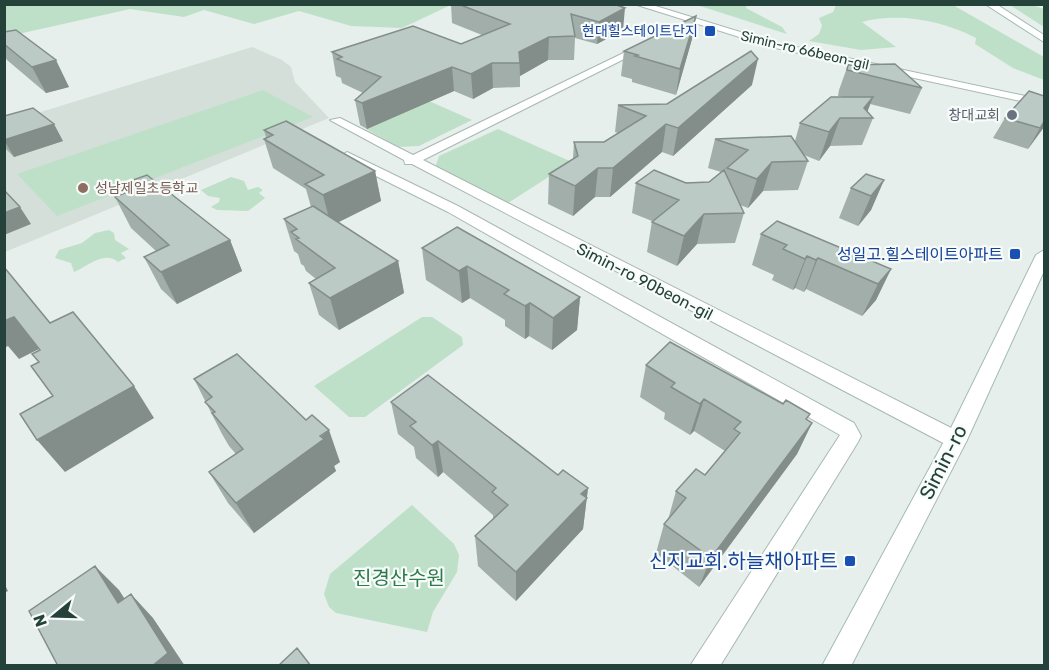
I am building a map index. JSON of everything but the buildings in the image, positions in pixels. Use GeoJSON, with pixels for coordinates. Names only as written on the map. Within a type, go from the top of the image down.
{"type":"FeatureCollection","features":[{"type":"Feature","properties":{"kind":"street","name":"Simin-ro 66beon-gil"},"geometry":{"type":"LineString","coordinates":[[638,4],[687,25],[1044,103]]}},
{"type":"Feature","properties":{"kind":"street"},"geometry":{"type":"LineString","coordinates":[[989,4],[1044,39]]}},
{"type":"Feature","properties":{"kind":"street"},"geometry":{"type":"LineString","coordinates":[[410,161],[661,38]]}},
{"type":"Feature","properties":{"kind":"street","name":"Simin-ro 90beon-gil"},"geometry":{"type":"LineString","coordinates":[[336,120],[410,161],[956,440]]}},
{"type":"Feature","properties":{"kind":"street"},"geometry":{"type":"LineString","coordinates":[[332,149],[474,221],[847,429],[851,436],[704,666]]}},
{"type":"Feature","properties":{"kind":"street","name":"Simin-ro"},"geometry":{"type":"LineString","coordinates":[[836,666],[956,440],[1044,255]]}},
{"type":"Feature","properties":{"kind":"shaded area","name":"성남제일초등학교"},"geometry":{"type":"Polygon","coordinates":[[[252,47],[282,60],[291,67],[295,82],[329,118],[5,252],[5,123],[252,47]]]}},
{"type":"Feature","properties":{"kind":"green space"},"geometry":{"type":"Polygon","coordinates":[[[5,5],[451,5],[402,28],[351,26],[299,11],[254,24],[204,10],[184,17],[130,9],[5,37],[5,5]]]}},
{"type":"Feature","properties":{"kind":"green space"},"geometry":{"type":"Polygon","coordinates":[[[697,5],[747,5],[746,8],[782,27],[787,34],[697,5]]]}},
{"type":"Feature","properties":{"kind":"green space"},"geometry":{"type":"Polygon","coordinates":[[[836,5],[953,5],[1044,57],[1044,80],[1013,68],[975,44],[976,38],[950,27],[921,20],[891,18],[862,22],[896,47],[861,50],[809,41],[819,34],[822,26],[819,18],[833,12],[836,5]]]}},
{"type":"Feature","properties":{"kind":"green space"},"geometry":{"type":"Polygon","coordinates":[[[1010,5],[1032,5],[1044,9],[1044,27],[1010,5]]]}},
{"type":"Feature","properties":{"kind":"green space"},"geometry":{"type":"Polygon","coordinates":[[[263,90],[313,117],[57,216],[17,174],[263,90]]]}},
{"type":"Feature","properties":{"kind":"green space"},"geometry":{"type":"Polygon","coordinates":[[[429,101],[472,120],[419,146],[398,147],[366,129],[429,101]]]}},
{"type":"Feature","properties":{"kind":"green space"},"geometry":{"type":"Polygon","coordinates":[[[498,129],[572,162],[508,203],[435,168],[439,156],[498,129]]]}},
{"type":"Feature","properties":{"kind":"green space"},"geometry":{"type":"Polygon","coordinates":[[[231,177],[244,181],[248,190],[258,187],[263,190],[259,193],[265,198],[248,211],[217,210],[211,207],[219,202],[220,198],[208,196],[201,190],[231,177]]]}},
{"type":"Feature","properties":{"kind":"green space"},"geometry":{"type":"Polygon","coordinates":[[[109,230],[114,233],[115,240],[129,249],[121,253],[126,258],[118,262],[102,258],[74,272],[71,263],[55,258],[59,250],[82,243],[95,233],[109,230]]]}},
{"type":"Feature","properties":{"kind":"green space"},"geometry":{"type":"Polygon","coordinates":[[[422,317],[432,317],[462,337],[463,345],[365,417],[349,417],[314,386],[422,317]]]}},
{"type":"Feature","properties":{"kind":"green space","name":"진경산수원"},"geometry":{"type":"Polygon","coordinates":[[[412,505],[454,544],[459,555],[457,572],[433,612],[427,632],[336,613],[329,607],[324,594],[330,574],[412,505]]]}},
{"type":"Feature","properties":{"kind":"place","name":"현대힐스테이트단지"},"geometry":{"type":"Point","coordinates":[710,31]}},
{"type":"Feature","properties":{"kind":"place","name":"창대교회"},"geometry":{"type":"Point","coordinates":[1012,115]}},
{"type":"Feature","properties":{"kind":"place","name":"성남제일초등학교"},"geometry":{"type":"Point","coordinates":[83,188]}},
{"type":"Feature","properties":{"kind":"place","name":"성일고.힐스테이트아파트"},"geometry":{"type":"Point","coordinates":[1015,254]}},
{"type":"Feature","properties":{"kind":"place","name":"신지교회.하늘채아파트"},"geometry":{"type":"Point","coordinates":[850,561]}}]}
